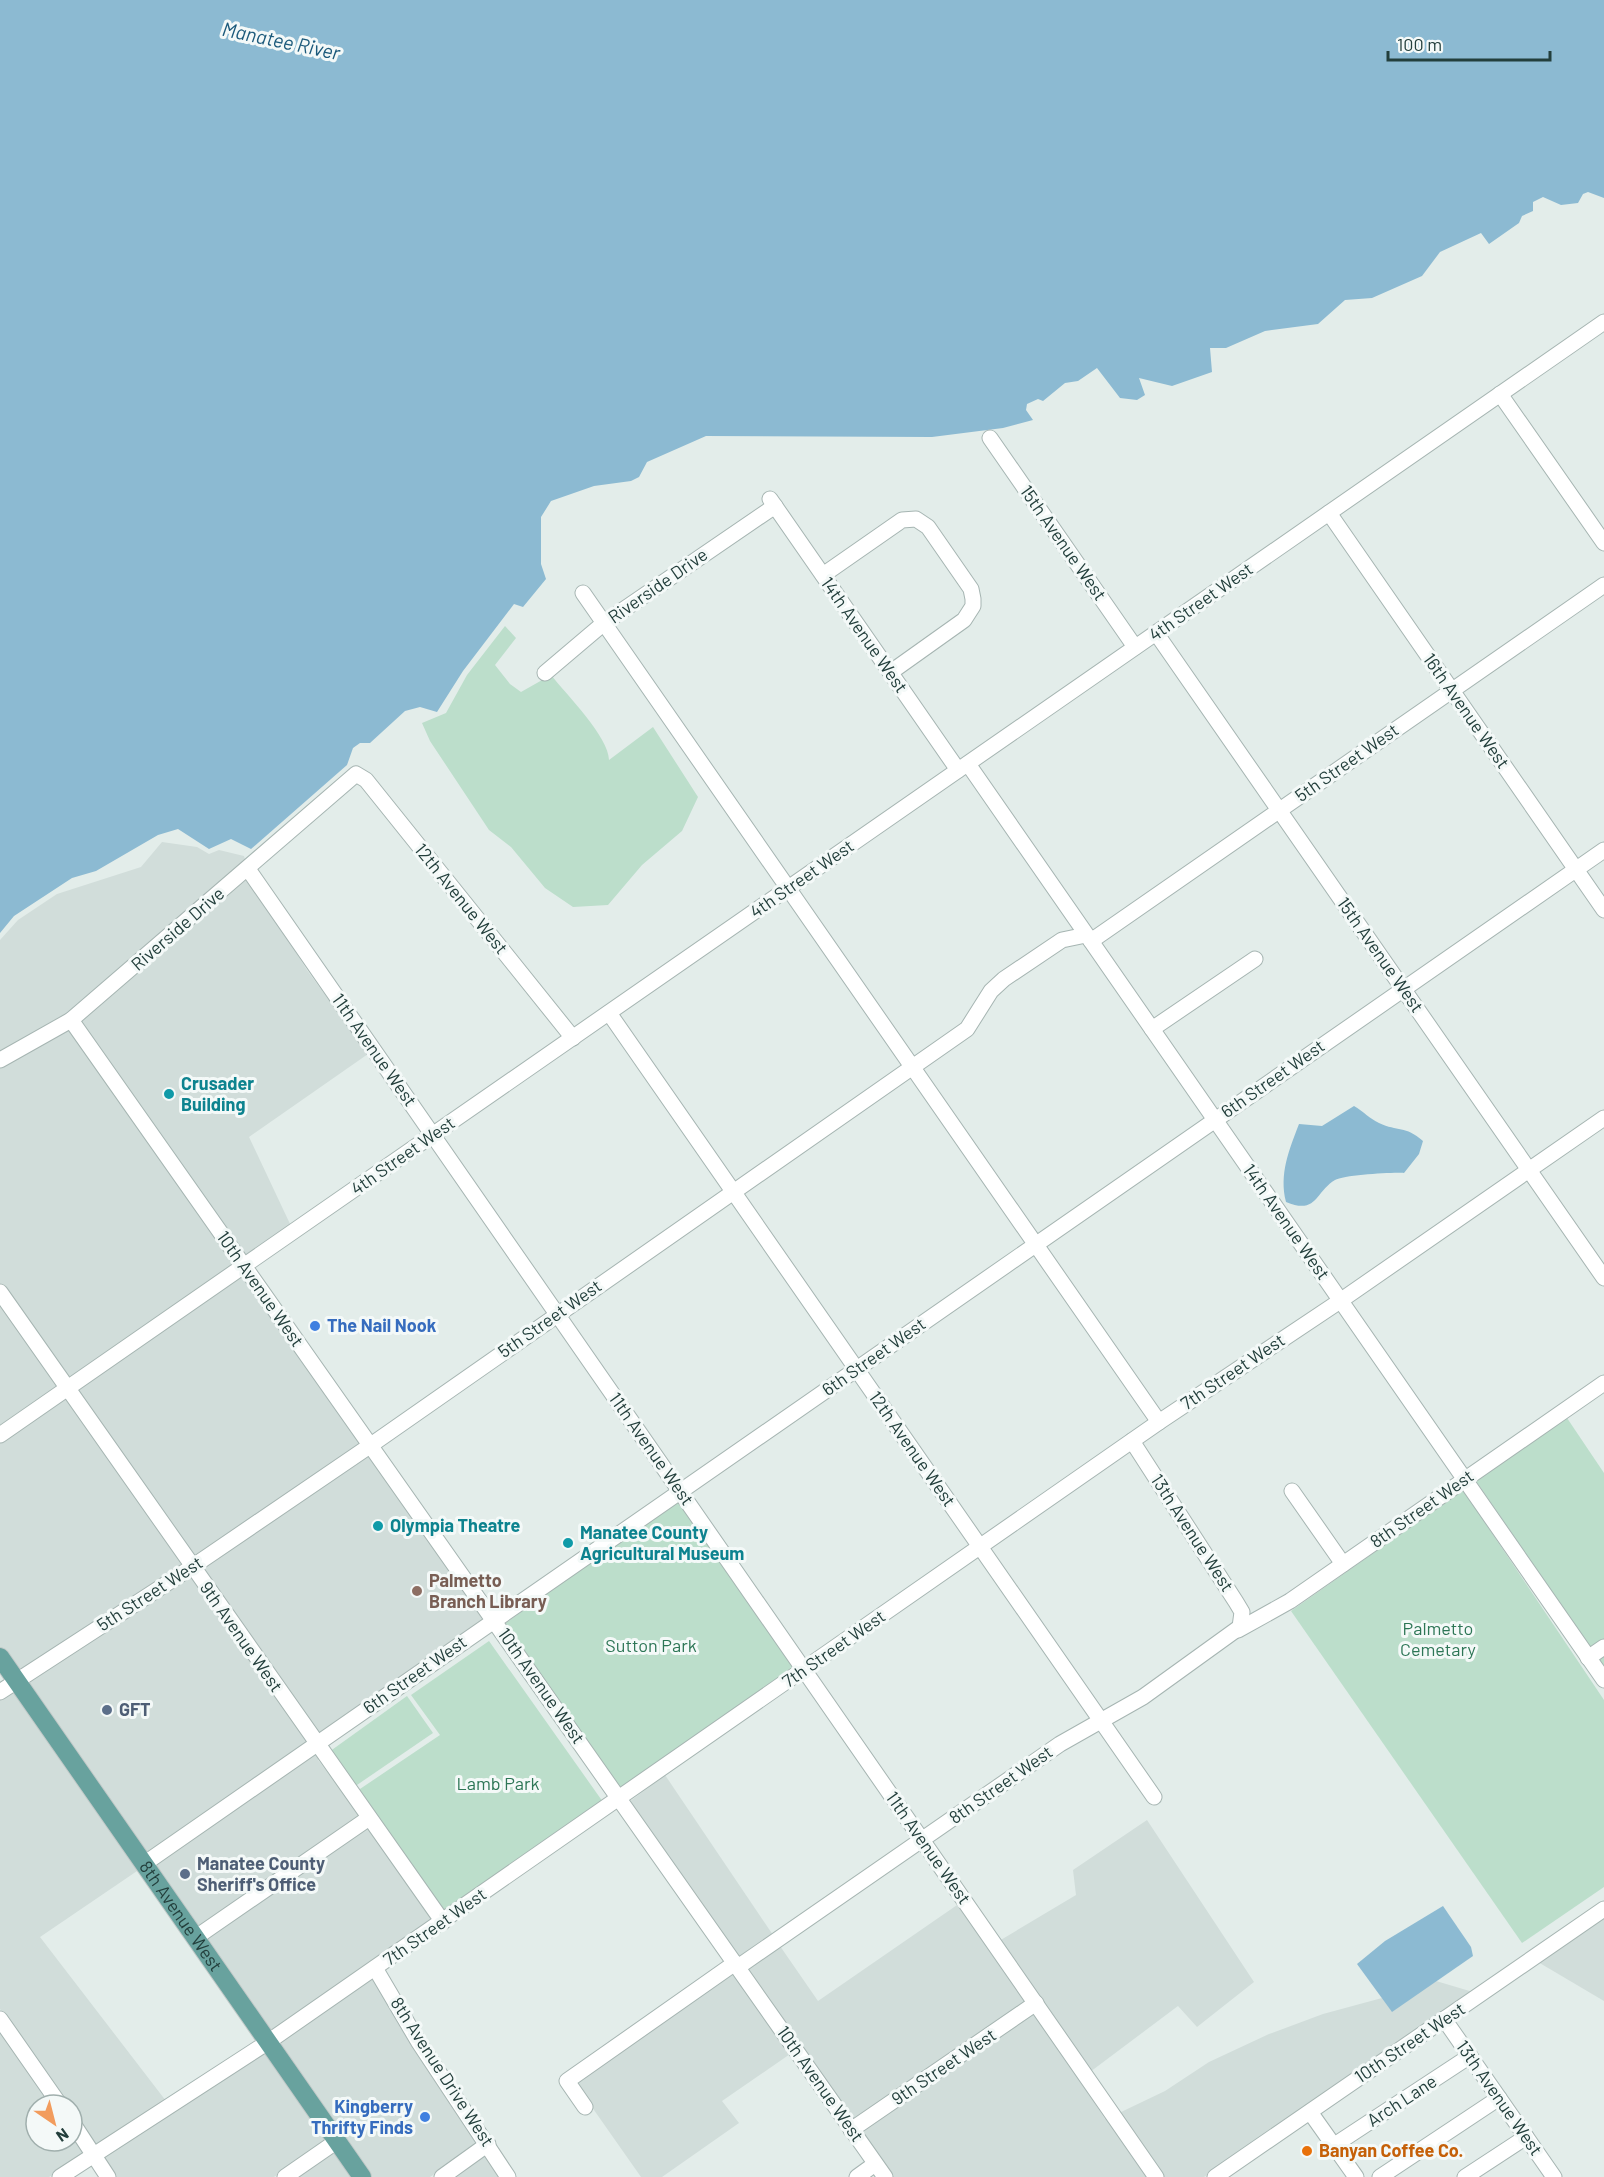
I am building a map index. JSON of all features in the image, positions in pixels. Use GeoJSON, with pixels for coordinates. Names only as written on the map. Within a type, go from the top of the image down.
{"type":"FeatureCollection","features":[{"type":"Feature","properties":{"kind":"main road","name":"8th Avenue West"},"geometry":{"type":"LineString","coordinates":[[0,1657],[362,2177]]}},
{"type":"Feature","properties":{"kind":"street","name":"4th Street West"},"geometry":{"type":"LineString","coordinates":[[0,1435],[1604,322]]}},
{"type":"Feature","properties":{"kind":"street"},"geometry":{"type":"LineString","coordinates":[[1500,394],[1604,543]]}},
{"type":"Feature","properties":{"kind":"street","name":"15th Avenue West"},"geometry":{"type":"LineString","coordinates":[[990,438],[1135,647]]}},
{"type":"Feature","properties":{"kind":"street","name":"14th Avenue West"},"geometry":{"type":"LineString","coordinates":[[773,502],[891,672],[1089,938],[1604,1680]]}},
{"type":"Feature","properties":{"kind":"street","name":"Riverside Drive"},"geometry":{"type":"LineString","coordinates":[[545,672],[604,623],[773,502]]}},
{"type":"Feature","properties":{"kind":"street","name":"16th Avenue West"},"geometry":{"type":"LineString","coordinates":[[1329,513],[1604,909]]}},
{"type":"Feature","properties":{"kind":"street"},"geometry":{"type":"LineString","coordinates":[[823,575],[902,520],[911,519],[928,527],[971,589],[973,606],[964,620],[891,672]]}},
{"type":"Feature","properties":{"kind":"street","name":"5th Street West"},"geometry":{"type":"LineString","coordinates":[[0,1692],[192,1567],[371,1445],[967,1029],[991,991],[1004,979],[1062,940],[1089,938],[1280,810],[1604,585]]}},
{"type":"Feature","properties":{"kind":"street"},"geometry":{"type":"LineString","coordinates":[[583,593],[1159,1422]]}},
{"type":"Feature","properties":{"kind":"street","name":"15th Avenue West"},"geometry":{"type":"LineString","coordinates":[[1156,633],[1604,1278]]}},
{"type":"Feature","properties":{"kind":"street","name":"12th Avenue West"},"geometry":{"type":"LineString","coordinates":[[344,782],[356,774],[366,780],[573,1038]]}},
{"type":"Feature","properties":{"kind":"street","name":"Riverside Drive"},"geometry":{"type":"LineString","coordinates":[[0,1060],[71,1020],[248,869],[344,782]]}},
{"type":"Feature","properties":{"kind":"street","name":"6th Street West"},"geometry":{"type":"LineString","coordinates":[[144,1864],[1604,850]]}},
{"type":"Feature","properties":{"kind":"street","name":"11th Avenue West"},"geometry":{"type":"LineString","coordinates":[[248,869],[1156,2177]]}},
{"type":"Feature","properties":{"kind":"street"},"geometry":{"type":"LineString","coordinates":[[1152,1029],[1255,959]]}},
{"type":"Feature","properties":{"kind":"street","name":"12th Avenue West"},"geometry":{"type":"LineString","coordinates":[[609,1013],[1154,1797]]}},
{"type":"Feature","properties":{"kind":"street","name":"10th Avenue West"},"geometry":{"type":"LineString","coordinates":[[71,1020],[885,2177]]}},
{"type":"Feature","properties":{"kind":"street","name":"7th Street West"},"geometry":{"type":"LineString","coordinates":[[60,2177],[268,2042],[443,1922],[1159,1422],[1340,1301],[1604,1118]]}},
{"type":"Feature","properties":{"kind":"street","name":"9th Avenue West"},"geometry":{"type":"LineString","coordinates":[[0,1292],[443,1922]]}},
{"type":"Feature","properties":{"kind":"street","name":"8th Street West"},"geometry":{"type":"LineString","coordinates":[[585,2107],[567,2081],[923,1840],[1060,1744],[1143,1697],[1239,1629],[1290,1601],[1604,1383]]}},
{"type":"Feature","properties":{"kind":"street","name":"13th Avenue West"},"geometry":{"type":"LineString","coordinates":[[1132,1441],[1236,1602],[1243,1619],[1239,1629]]}},
{"type":"Feature","properties":{"kind":"street"},"geometry":{"type":"LineString","coordinates":[[1292,1491],[1343,1564]]}},
{"type":"Feature","properties":{"kind":"street"},"geometry":{"type":"LineString","coordinates":[[1588,1658],[1604,1647]]}},
{"type":"Feature","properties":{"kind":"street"},"geometry":{"type":"LineString","coordinates":[[195,1938],[369,1818]]}},
{"type":"Feature","properties":{"kind":"street","name":"10th Street West"},"geometry":{"type":"LineString","coordinates":[[1215,2177],[1604,1909]]}},
{"type":"Feature","properties":{"kind":"street","name":"8th Avenue Drive West"},"geometry":{"type":"LineString","coordinates":[[375,1968],[418,2041],[508,2177]]}},
{"type":"Feature","properties":{"kind":"street","name":"9th Street West"},"geometry":{"type":"LineString","coordinates":[[851,2130],[1036,2003]]}},
{"type":"Feature","properties":{"kind":"street"},"geometry":{"type":"LineString","coordinates":[[0,2019],[52,2093]]}},
{"type":"Feature","properties":{"kind":"street","name":"13th Avenue West"},"geometry":{"type":"LineString","coordinates":[[1444,2019],[1554,2177]]}},
{"type":"Feature","properties":{"kind":"street","name":"Arch Lane"},"geometry":{"type":"LineString","coordinates":[[1334,2145],[1470,2056]]}},
{"type":"Feature","properties":{"kind":"street"},"geometry":{"type":"LineString","coordinates":[[1380,2177],[1499,2098]]}},
{"type":"Feature","properties":{"kind":"street"},"geometry":{"type":"LineString","coordinates":[[1310,2112],[1356,2177]]}},
{"type":"Feature","properties":{"kind":"street"},"geometry":{"type":"LineString","coordinates":[[1465,2177],[1526,2137]]}},
{"type":"Feature","properties":{"kind":"street"},"geometry":{"type":"LineString","coordinates":[[84,2141],[108,2177]]}},
{"type":"Feature","properties":{"kind":"street"},"geometry":{"type":"LineString","coordinates":[[285,2177],[337,2141]]}},
{"type":"Feature","properties":{"kind":"street"},"geometry":{"type":"LineString","coordinates":[[441,2177],[488,2144]]}},
{"type":"Feature","properties":{"kind":"street"},"geometry":{"type":"LineString","coordinates":[[857,2177],[875,2164]]}},
{"type":"Feature","properties":{"kind":"shaded area"},"geometry":{"type":"Polygon","coordinates":[[[162,842],[197,847],[209,854],[219,850],[244,856],[246,863],[68,1015],[0,1053],[0,940],[18,920],[57,894],[141,867],[162,842]]]}},
{"type":"Feature","properties":{"kind":"shaded area"},"geometry":{"type":"Polygon","coordinates":[[[248,877],[307,970],[368,1054],[249,1137],[291,1226],[244,1258],[79,1021],[248,877]]]}},
{"type":"Feature","properties":{"kind":"shaded area"},"geometry":{"type":"Polygon","coordinates":[[[70,1028],[235,1265],[69,1380],[0,1283],[0,1067],[70,1028]]]}},
{"type":"Feature","properties":{"kind":"shaded area"},"geometry":{"type":"Polygon","coordinates":[[[242,1275],[363,1443],[193,1559],[76,1391],[242,1275]]]}},
{"type":"Feature","properties":{"kind":"shaded area"},"geometry":{"type":"Polygon","coordinates":[[[0,1302],[59,1387],[0,1428],[0,1302]]]}},
{"type":"Feature","properties":{"kind":"shaded area"},"geometry":{"type":"Polygon","coordinates":[[[67,1397],[184,1565],[18,1673],[0,1647],[0,1443],[67,1397]]]}},
{"type":"Feature","properties":{"kind":"shaded area"},"geometry":{"type":"Polygon","coordinates":[[[370,1454],[486,1618],[317,1735],[200,1569],[370,1454]]]}},
{"type":"Feature","properties":{"kind":"shaded area"},"geometry":{"type":"Polygon","coordinates":[[[191,1575],[308,1741],[144,1855],[25,1683],[191,1575]]]}},
{"type":"Feature","properties":{"kind":"shaded area"},"geometry":{"type":"Polygon","coordinates":[[[16,1689],[140,1869],[40,1937],[166,2101],[94,2148],[84,2132],[84,2093],[59,2093],[0,2009],[0,1700],[16,1689]]]}},
{"type":"Feature","properties":{"kind":"shaded area"},"geometry":{"type":"Polygon","coordinates":[[[315,1752],[320,1758],[318,1760],[361,1816],[196,1930],[152,1865],[315,1752]]]}},
{"type":"Feature","properties":{"kind":"shaded area"},"geometry":{"type":"Polygon","coordinates":[[[665,1775],[773,1935],[739,1959],[629,1802],[665,1775]]]}},
{"type":"Feature","properties":{"kind":"shaded area"},"geometry":{"type":"Polygon","coordinates":[[[1147,1820],[1254,1982],[1197,2027],[1178,2006],[1090,2072],[999,1941],[1076,1895],[1073,1870],[1147,1820]]]}},
{"type":"Feature","properties":{"kind":"shaded area"},"geometry":{"type":"Polygon","coordinates":[[[368,1827],[434,1920],[269,2034],[203,1940],[368,1827]]]}},
{"type":"Feature","properties":{"kind":"shaded area"},"geometry":{"type":"Polygon","coordinates":[[[960,1903],[1028,2001],[852,2121],[746,1969],[780,1946],[818,2001],[960,1903]]]}},
{"type":"Feature","properties":{"kind":"shaded area"},"geometry":{"type":"Polygon","coordinates":[[[1604,1917],[1604,2001],[1538,1962],[1604,1917]]]}},
{"type":"Feature","properties":{"kind":"shaded area"},"geometry":{"type":"Polygon","coordinates":[[[734,1971],[793,2052],[722,2101],[739,2123],[662,2177],[641,2177],[575,2083],[734,1971]]]}},
{"type":"Feature","properties":{"kind":"shaded area"},"geometry":{"type":"Polygon","coordinates":[[[374,1977],[480,2142],[430,2177],[369,2177],[276,2044],[374,1977]]]}},
{"type":"Feature","properties":{"kind":"shaded area"},"geometry":{"type":"Polygon","coordinates":[[[1436,1981],[1473,1992],[1204,2177],[1163,2177],[1119,2113],[1165,2091],[1209,2062],[1269,2034],[1323,2014],[1382,1998],[1392,2011],[1436,1981]]]}},
{"type":"Feature","properties":{"kind":"shaded area"},"geometry":{"type":"Polygon","coordinates":[[[1035,2012],[1105,2119],[1109,2118],[1150,2177],[891,2177],[860,2132],[1035,2012]]]}},
{"type":"Feature","properties":{"kind":"shaded area"},"geometry":{"type":"Polygon","coordinates":[[[0,2029],[45,2093],[24,2093],[24,2153],[85,2154],[49,2177],[0,2177],[0,2029]]]}},
{"type":"Feature","properties":{"kind":"shaded area"},"geometry":{"type":"Polygon","coordinates":[[[267,2050],[329,2139],[274,2177],[115,2177],[101,2158],[267,2050]]]}},
{"type":"Feature","properties":{"kind":"shaded area"},"geometry":{"type":"Polygon","coordinates":[[[336,2150],[355,2177],[296,2177],[336,2150]]]}},
{"type":"Feature","properties":{"kind":"shaded area"},"geometry":{"type":"Polygon","coordinates":[[[487,2153],[502,2177],[452,2177],[487,2153]]]}},
{"type":"Feature","properties":{"kind":"green space"},"geometry":{"type":"Polygon","coordinates":[[[505,626],[516,638],[495,665],[510,684],[521,692],[551,675],[595,728],[609,760],[653,727],[698,797],[682,831],[642,865],[608,905],[573,907],[545,888],[511,847],[489,830],[430,741],[422,723],[446,713],[467,675],[505,626]]]}},
{"type":"Feature","properties":{"kind":"green space"},"geometry":{"type":"Polygon","coordinates":[[[1567,1418],[1604,1473],[1604,1667],[1476,1481],[1567,1418]]]}},
{"type":"Feature","properties":{"kind":"green space","name":"Palmetto Cemetary"},"geometry":{"type":"Polygon","coordinates":[[[1463,1490],[1604,1700],[1604,1887],[1522,1943],[1291,1611],[1463,1490]]]}},
{"type":"Feature","properties":{"kind":"green space","name":"Sutton Park"},"geometry":{"type":"Polygon","coordinates":[[[679,1498],[799,1668],[620,1794],[503,1625],[679,1498]]]}},
{"type":"Feature","properties":{"kind":"green space","name":"Lamb Park"},"geometry":{"type":"Polygon","coordinates":[[[489,1641],[603,1802],[443,1917],[357,1791],[440,1735],[411,1695],[489,1641]]]}},
{"type":"Feature","properties":{"kind":"green space"},"geometry":{"type":"Polygon","coordinates":[[[407,1696],[433,1733],[354,1787],[329,1752],[407,1696]]]}},
{"type":"Feature","properties":{"kind":"water","name":"Manatee River"},"geometry":{"type":"Polygon","coordinates":[[[0,0],[1604,0],[1604,198],[1588,192],[1583,194],[1578,203],[1561,205],[1543,197],[1533,202],[1533,211],[1522,216],[1519,223],[1489,244],[1481,233],[1440,252],[1422,276],[1372,298],[1345,300],[1318,324],[1265,331],[1226,348],[1210,348],[1212,372],[1172,386],[1139,378],[1145,395],[1137,400],[1120,398],[1097,368],[1078,381],[1065,383],[1043,401],[1038,399],[1027,404],[1026,410],[1033,420],[1003,428],[932,437],[706,436],[647,462],[639,477],[631,481],[594,486],[551,501],[541,517],[541,564],[546,579],[523,607],[514,604],[463,671],[437,712],[420,707],[405,711],[370,743],[360,743],[353,748],[347,765],[251,849],[231,839],[209,849],[178,829],[158,835],[96,871],[72,878],[14,916],[0,933],[0,0]]]}},
{"type":"Feature","properties":{"kind":"water"},"geometry":{"type":"Polygon","coordinates":[[[1354,1106],[1379,1123],[1417,1136],[1423,1141],[1419,1154],[1404,1173],[1340,1178],[1328,1185],[1310,1204],[1304,1206],[1286,1202],[1284,1172],[1299,1124],[1322,1126],[1354,1106]]]}},
{"type":"Feature","properties":{"kind":"water"},"geometry":{"type":"Polygon","coordinates":[[[1443,1906],[1471,1947],[1473,1956],[1392,2012],[1357,1964],[1385,1941],[1443,1906]]]}},
{"type":"Feature","properties":{"kind":"place","name":"Crusader Building"},"geometry":{"type":"Point","coordinates":[169,1094]}},
{"type":"Feature","properties":{"kind":"place","name":"The Nail Nook"},"geometry":{"type":"Point","coordinates":[315,1326]}},
{"type":"Feature","properties":{"kind":"place","name":"Olympia Theatre"},"geometry":{"type":"Point","coordinates":[378,1526]}},
{"type":"Feature","properties":{"kind":"place","name":"Manatee County Agricultural Museum"},"geometry":{"type":"Point","coordinates":[568,1543]}},
{"type":"Feature","properties":{"kind":"place","name":"Palmetto Branch Library"},"geometry":{"type":"Point","coordinates":[417,1591]}},
{"type":"Feature","properties":{"kind":"place","name":"GFT"},"geometry":{"type":"Point","coordinates":[107,1710]}},
{"type":"Feature","properties":{"kind":"place","name":"Manatee County Sheriff's Office"},"geometry":{"type":"Point","coordinates":[185,1874]}},
{"type":"Feature","properties":{"kind":"place","name":"Kingberry Thrifty Finds"},"geometry":{"type":"Point","coordinates":[425,2117]}},
{"type":"Feature","properties":{"kind":"place","name":"Banyan Coffee Co."},"geometry":{"type":"Point","coordinates":[1307,2151]}}]}
